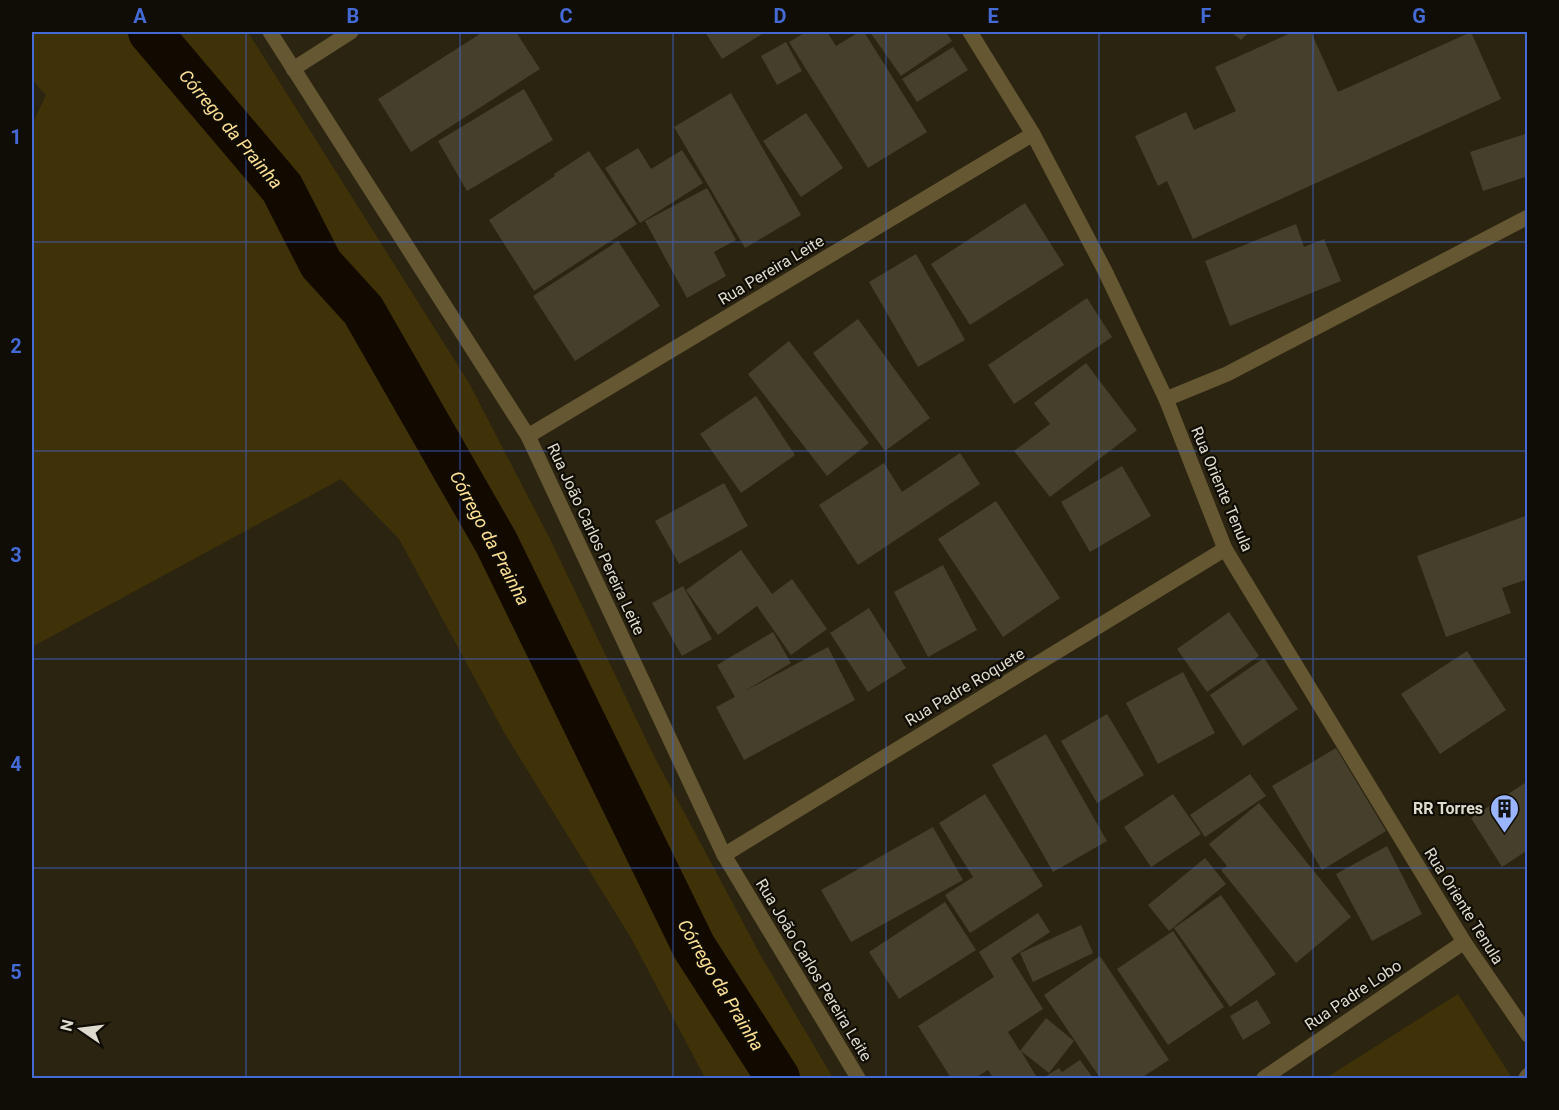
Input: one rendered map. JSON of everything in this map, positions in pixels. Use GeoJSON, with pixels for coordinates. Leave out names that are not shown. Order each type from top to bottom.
{"type":"FeatureCollection","features":[{"type":"Feature","properties":{"kind":"street","name":"Rua João Carlos Pereira Leite"},"geometry":{"type":"LineString","coordinates":[[270,32],[528,436],[724,855],[858,1078]]}},
{"type":"Feature","properties":{"kind":"street"},"geometry":{"type":"LineString","coordinates":[[293,69],[351,32]]}},
{"type":"Feature","properties":{"kind":"street","name":"Rua Oriente Tenula"},"geometry":{"type":"LineString","coordinates":[[970,32],[1033,134],[1105,271],[1166,399],[1226,549],[1464,942],[1527,1035]]}},
{"type":"Feature","properties":{"kind":"street","name":"Rua Pereira Leite"},"geometry":{"type":"LineString","coordinates":[[528,436],[1033,134]]}},
{"type":"Feature","properties":{"kind":"street"},"geometry":{"type":"LineString","coordinates":[[1166,399],[1227,374],[1527,216]]}},
{"type":"Feature","properties":{"kind":"street","name":"Rua Padre Roquete"},"geometry":{"type":"LineString","coordinates":[[724,855],[1226,549]]}},
{"type":"Feature","properties":{"kind":"street","name":"Rua Padre Lobo"},"geometry":{"type":"LineString","coordinates":[[1263,1078],[1464,942]]}},
{"type":"Feature","properties":{"kind":"shaded area"},"geometry":{"type":"Polygon","coordinates":[[[32,32],[248,32],[469,383],[550,539],[655,758],[761,956],[833,1078],[702,1078],[704,1076],[631,938],[505,734],[399,539],[341,479],[32,647],[32,125],[46,95],[32,80],[32,32]]]}},
{"type":"Feature","properties":{"kind":"shaded area"},"geometry":{"type":"Polygon","coordinates":[[[1458,994],[1512,1078],[1326,1078],[1458,994]]]}},
{"type":"Feature","properties":{"kind":"building"},"geometry":{"type":"Polygon","coordinates":[[[483,32],[516,32],[540,69],[411,152],[378,99],[483,32]]]}},
{"type":"Feature","properties":{"kind":"building"},"geometry":{"type":"Polygon","coordinates":[[[705,32],[765,32],[722,59],[705,32]]]}},
{"type":"Feature","properties":{"kind":"building"},"geometry":{"type":"Polygon","coordinates":[[[806,32],[827,32],[836,46],[859,32],[864,32],[927,132],[868,168],[789,42],[806,32]]]}},
{"type":"Feature","properties":{"kind":"building"},"geometry":{"type":"Polygon","coordinates":[[[870,32],[946,32],[952,41],[901,76],[870,32]]]}},
{"type":"Feature","properties":{"kind":"building"},"geometry":{"type":"Polygon","coordinates":[[[1231,32],[1249,32],[1241,40],[1231,32]]]}},
{"type":"Feature","properties":{"kind":"building"},"geometry":{"type":"Polygon","coordinates":[[[1293,32],[1311,32],[1338,92],[1471,32],[1501,99],[1193,239],[1167,181],[1158,186],[1135,136],[1186,112],[1194,130],[1236,111],[1215,67],[1293,32]]]}},
{"type":"Feature","properties":{"kind":"building"},"geometry":{"type":"Polygon","coordinates":[[[786,42],[802,71],[777,85],[761,56],[786,42]]]}},
{"type":"Feature","properties":{"kind":"building"},"geometry":{"type":"Polygon","coordinates":[[[953,47],[968,70],[917,102],[902,79],[953,47]]]}},
{"type":"Feature","properties":{"kind":"building"},"geometry":{"type":"Polygon","coordinates":[[[524,89],[553,140],[467,191],[438,141],[524,89]]]}},
{"type":"Feature","properties":{"kind":"building"},"geometry":{"type":"Polygon","coordinates":[[[731,93],[801,215],[745,248],[674,127],[731,93]]]}},
{"type":"Feature","properties":{"kind":"building"},"geometry":{"type":"Polygon","coordinates":[[[806,113],[843,168],[801,197],[763,141],[806,113]]]}},
{"type":"Feature","properties":{"kind":"building"},"geometry":{"type":"Polygon","coordinates":[[[1528,133],[1528,176],[1483,191],[1470,152],[1528,133]]]}},
{"type":"Feature","properties":{"kind":"building"},"geometry":{"type":"Polygon","coordinates":[[[638,148],[651,169],[682,150],[703,183],[640,223],[605,168],[638,148]]]}},
{"type":"Feature","properties":{"kind":"building"},"geometry":{"type":"Polygon","coordinates":[[[589,151],[637,224],[534,291],[489,220],[589,151]]]}},
{"type":"Feature","properties":{"kind":"building"},"geometry":{"type":"Polygon","coordinates":[[[707,188],[736,240],[714,252],[726,276],[687,298],[645,221],[707,188]]]}},
{"type":"Feature","properties":{"kind":"building"},"geometry":{"type":"Polygon","coordinates":[[[1025,203],[1064,265],[970,325],[931,264],[1025,203]]]}},
{"type":"Feature","properties":{"kind":"building"},"geometry":{"type":"Polygon","coordinates":[[[1296,224],[1304,247],[1324,239],[1341,281],[1230,326],[1205,261],[1296,224]]]}},
{"type":"Feature","properties":{"kind":"building"},"geometry":{"type":"Polygon","coordinates":[[[618,241],[660,306],[575,361],[533,296],[618,241]]]}},
{"type":"Feature","properties":{"kind":"building"},"geometry":{"type":"Polygon","coordinates":[[[916,254],[965,340],[918,367],[869,282],[916,254]]]}},
{"type":"Feature","properties":{"kind":"building"},"geometry":{"type":"Polygon","coordinates":[[[1087,298],[1112,337],[1014,404],[988,365],[1087,298]]]}},
{"type":"Feature","properties":{"kind":"building"},"geometry":{"type":"Polygon","coordinates":[[[858,319],[930,418],[885,451],[813,353],[858,319]]]}},
{"type":"Feature","properties":{"kind":"building"},"geometry":{"type":"Polygon","coordinates":[[[789,341],[869,443],[827,476],[748,374],[789,341]]]}},
{"type":"Feature","properties":{"kind":"building"},"geometry":{"type":"Polygon","coordinates":[[[1086,363],[1137,430],[1050,497],[1014,451],[1050,424],[1034,403],[1086,363]]]}},
{"type":"Feature","properties":{"kind":"building"},"geometry":{"type":"Polygon","coordinates":[[[756,396],[795,455],[741,493],[700,434],[756,396]]]}},
{"type":"Feature","properties":{"kind":"building"},"geometry":{"type":"Polygon","coordinates":[[[960,453],[980,484],[858,565],[819,505],[884,463],[902,492],[960,453]]]}},
{"type":"Feature","properties":{"kind":"building"},"geometry":{"type":"Polygon","coordinates":[[[1122,466],[1151,516],[1090,552],[1061,502],[1122,466]]]}},
{"type":"Feature","properties":{"kind":"building"},"geometry":{"type":"Polygon","coordinates":[[[724,483],[748,526],[679,564],[655,521],[724,483]]]}},
{"type":"Feature","properties":{"kind":"building"},"geometry":{"type":"Polygon","coordinates":[[[996,501],[1060,598],[1003,637],[938,539],[996,501]]]}},
{"type":"Feature","properties":{"kind":"building"},"geometry":{"type":"Polygon","coordinates":[[[1528,515],[1528,579],[1502,588],[1511,613],[1446,637],[1417,556],[1528,515]]]}},
{"type":"Feature","properties":{"kind":"building"},"geometry":{"type":"Polygon","coordinates":[[[741,550],[772,594],[792,579],[827,629],[791,655],[757,606],[718,635],[686,590],[741,550]]]}},
{"type":"Feature","properties":{"kind":"building"},"geometry":{"type":"Polygon","coordinates":[[[943,565],[977,630],[928,657],[894,592],[943,565]]]}},
{"type":"Feature","properties":{"kind":"building"},"geometry":{"type":"Polygon","coordinates":[[[683,586],[712,639],[682,656],[652,603],[683,586]]]}},
{"type":"Feature","properties":{"kind":"building"},"geometry":{"type":"Polygon","coordinates":[[[869,608],[906,668],[868,692],[830,633],[869,608]]]}},
{"type":"Feature","properties":{"kind":"building"},"geometry":{"type":"Polygon","coordinates":[[[1229,612],[1259,656],[1207,692],[1177,649],[1229,612]]]}},
{"type":"Feature","properties":{"kind":"building"},"geometry":{"type":"Polygon","coordinates":[[[773,632],[791,663],[745,691],[828,647],[855,700],[744,760],[716,707],[735,697],[717,665],[773,632]]]}},
{"type":"Feature","properties":{"kind":"building"},"geometry":{"type":"Polygon","coordinates":[[[1467,651],[1506,710],[1440,754],[1401,694],[1467,651]]]}},
{"type":"Feature","properties":{"kind":"building"},"geometry":{"type":"Polygon","coordinates":[[[1264,658],[1298,709],[1243,746],[1210,695],[1264,658]]]}},
{"type":"Feature","properties":{"kind":"building"},"geometry":{"type":"Polygon","coordinates":[[[1183,672],[1215,733],[1158,764],[1126,703],[1183,672]]]}},
{"type":"Feature","properties":{"kind":"building"},"geometry":{"type":"Polygon","coordinates":[[[1107,714],[1144,775],[1097,803],[1061,741],[1107,714]]]}},
{"type":"Feature","properties":{"kind":"building"},"geometry":{"type":"Polygon","coordinates":[[[1046,734],[1107,841],[1053,872],[992,765],[1046,734]]]}},
{"type":"Feature","properties":{"kind":"building"},"geometry":{"type":"Polygon","coordinates":[[[1336,748],[1386,831],[1322,870],[1272,786],[1336,748]]]}},
{"type":"Feature","properties":{"kind":"building"},"geometry":{"type":"Polygon","coordinates":[[[1250,774],[1266,796],[1205,837],[1190,815],[1250,774]]]}},
{"type":"Feature","properties":{"kind":"building","name":"RR Torres"},"geometry":{"type":"Polygon","coordinates":[[[1528,781],[1528,850],[1502,867],[1471,818],[1528,781]]]}},
{"type":"Feature","properties":{"kind":"building"},"geometry":{"type":"Polygon","coordinates":[[[985,794],[1043,886],[970,933],[945,895],[973,877],[939,823],[985,794]]]}},
{"type":"Feature","properties":{"kind":"building"},"geometry":{"type":"Polygon","coordinates":[[[1173,794],[1201,834],[1151,867],[1124,827],[1173,794]]]}},
{"type":"Feature","properties":{"kind":"building"},"geometry":{"type":"Polygon","coordinates":[[[1259,803],[1351,917],[1296,963],[1221,870],[1227,866],[1209,844],[1259,803]]]}},
{"type":"Feature","properties":{"kind":"building"},"geometry":{"type":"Polygon","coordinates":[[[933,827],[963,880],[851,942],[821,890],[933,827]]]}},
{"type":"Feature","properties":{"kind":"building"},"geometry":{"type":"Polygon","coordinates":[[[1387,846],[1422,914],[1372,941],[1336,874],[1387,846]]]}},
{"type":"Feature","properties":{"kind":"building"},"geometry":{"type":"Polygon","coordinates":[[[1205,858],[1226,884],[1169,931],[1148,905],[1205,858]]]}},
{"type":"Feature","properties":{"kind":"building"},"geometry":{"type":"Polygon","coordinates":[[[1221,895],[1276,974],[1230,1007],[1174,928],[1221,895]]]}},
{"type":"Feature","properties":{"kind":"building"},"geometry":{"type":"Polygon","coordinates":[[[945,902],[976,950],[899,999],[869,952],[945,902]]]}},
{"type":"Feature","properties":{"kind":"building"},"geometry":{"type":"Polygon","coordinates":[[[1038,913],[1050,932],[1011,958],[1043,1009],[1008,1032],[1020,1051],[1046,1018],[1074,1041],[1049,1073],[1021,1051],[1036,1076],[1032,1078],[993,1078],[988,1070],[975,1078],[951,1078],[918,1026],[994,977],[979,952],[1038,913]]]}},
{"type":"Feature","properties":{"kind":"building"},"geometry":{"type":"Polygon","coordinates":[[[1081,925],[1093,953],[1033,982],[1020,953],[1081,925]]]}},
{"type":"Feature","properties":{"kind":"building"},"geometry":{"type":"Polygon","coordinates":[[[1173,931],[1224,1007],[1168,1045],[1117,969],[1173,931]]]}},
{"type":"Feature","properties":{"kind":"building"},"geometry":{"type":"Polygon","coordinates":[[[1100,956],[1169,1060],[1141,1078],[1100,1078],[1044,995],[1100,956]]]}},
{"type":"Feature","properties":{"kind":"building"},"geometry":{"type":"Polygon","coordinates":[[[1257,1000],[1271,1023],[1243,1040],[1230,1016],[1257,1000]]]}},
{"type":"Feature","properties":{"kind":"building"},"geometry":{"type":"Polygon","coordinates":[[[1080,1060],[1093,1078],[1043,1078],[1059,1068],[1062,1072],[1080,1060]]]}},
{"type":"Feature","properties":{"kind":"waterway","name":"Córrego da Prainha"},"geometry":{"type":"LineString","coordinates":[[150,32],[282,188],[321,264],[363,310],[496,542],[694,947],[778,1078]]}},
{"type":"Feature","properties":{"kind":"place","name":"RR Torres"},"geometry":{"type":"Point","coordinates":[1504,834]}}]}
